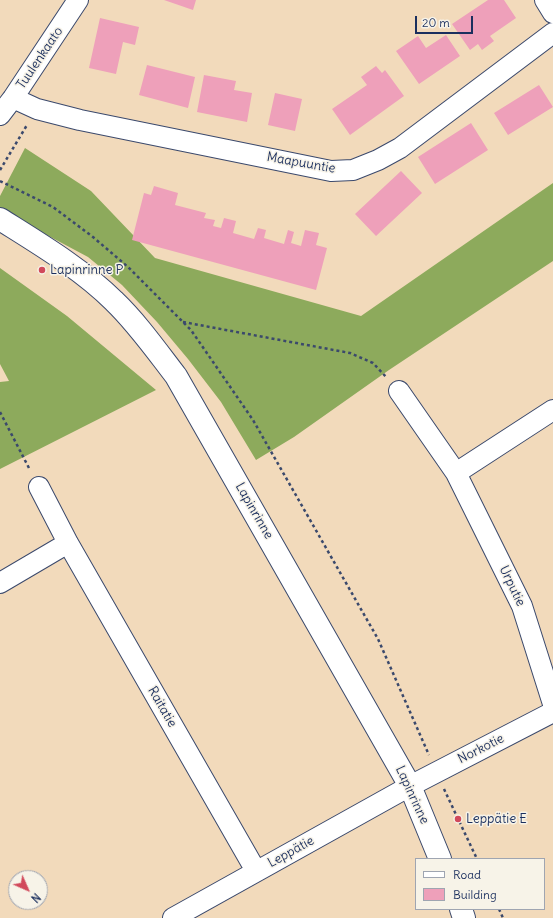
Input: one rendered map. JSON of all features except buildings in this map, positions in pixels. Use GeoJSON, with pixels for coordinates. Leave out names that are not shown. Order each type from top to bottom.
{"type":"FeatureCollection","features":[{"type":"Feature","properties":{"kind":"street","name":"Tuulenkaato"},"geometry":{"type":"LineString","coordinates":[[0,115],[13,98],[78,0]]}},
{"type":"Feature","properties":{"kind":"street"},"geometry":{"type":"LineString","coordinates":[[545,0],[553,13]]}},
{"type":"Feature","properties":{"kind":"street","name":"Maapuuntie"},"geometry":{"type":"LineString","coordinates":[[13,98],[37,109],[80,120],[331,171],[353,170],[378,160],[400,148],[553,33]]}},
{"type":"Feature","properties":{"kind":"street","name":"Lapinrinne"},"geometry":{"type":"LineString","coordinates":[[0,219],[35,241],[83,275],[114,300],[147,338],[176,376],[410,786],[440,858]]}},
{"type":"Feature","properties":{"kind":"street","name":"Urputie"},"geometry":{"type":"LineString","coordinates":[[399,391],[456,473],[522,606],[553,704]]}},
{"type":"Feature","properties":{"kind":"street"},"geometry":{"type":"LineString","coordinates":[[456,473],[553,410]]}},
{"type":"Feature","properties":{"kind":"street","name":"Raitatie"},"geometry":{"type":"LineString","coordinates":[[39,487],[68,543],[256,871]]}},
{"type":"Feature","properties":{"kind":"street"},"geometry":{"type":"LineString","coordinates":[[0,583],[68,543]]}},
{"type":"Feature","properties":{"kind":"street","name":"Norkotie"},"geometry":{"type":"LineString","coordinates":[[410,786],[553,712]]}},
{"type":"Feature","properties":{"kind":"street","name":"Leppätie"},"geometry":{"type":"LineString","coordinates":[[173,918],[410,786]]}},
{"type":"Feature","properties":{"kind":"path"},"geometry":{"type":"LineString","coordinates":[[0,170],[37,109]]}},
{"type":"Feature","properties":{"kind":"path"},"geometry":{"type":"LineString","coordinates":[[0,181],[53,207],[93,237],[128,267],[190,330],[212,359],[253,420],[378,639],[477,858]]}},
{"type":"Feature","properties":{"kind":"path"},"geometry":{"type":"LineString","coordinates":[[182,322],[350,353],[373,363],[399,391]]}},
{"type":"Feature","properties":{"kind":"path"},"geometry":{"type":"LineString","coordinates":[[0,412],[39,487]]}},
{"type":"Feature","properties":{"kind":"green space"},"geometry":{"type":"Polygon","coordinates":[[[25,148],[91,191],[155,258],[361,316],[553,183],[553,261],[389,370],[294,437],[256,460],[221,402],[157,322],[122,285],[88,257],[0,210],[0,196],[25,148]]]}},
{"type":"Feature","properties":{"kind":"green space"},"geometry":{"type":"Polygon","coordinates":[[[0,268],[67,316],[156,390],[0,469],[0,382],[9,381],[0,364],[0,268]]]}},
{"type":"Feature","properties":{"kind":"place","name":"Lapinrinne P"},"geometry":{"type":"Point","coordinates":[42,270]}},
{"type":"Feature","properties":{"kind":"place","name":"Leppätie E"},"geometry":{"type":"Point","coordinates":[458,819]}}]}
